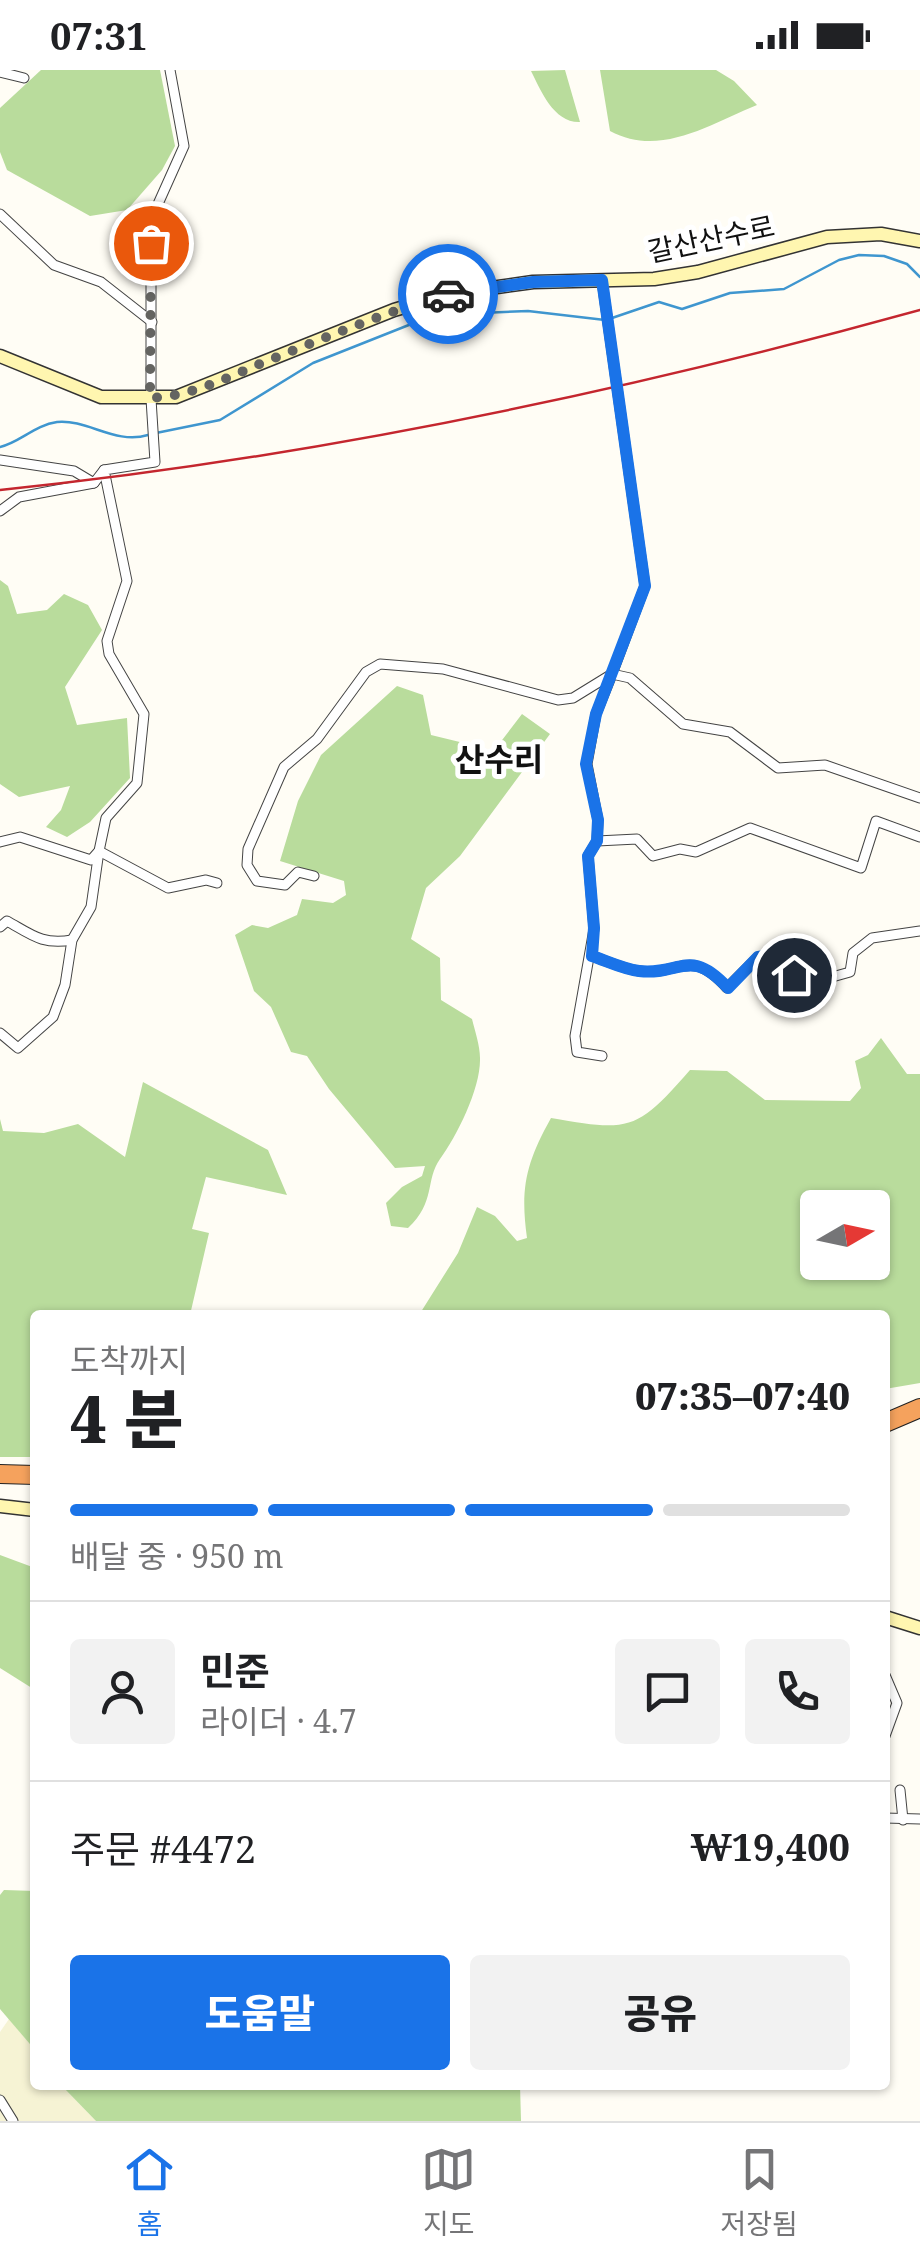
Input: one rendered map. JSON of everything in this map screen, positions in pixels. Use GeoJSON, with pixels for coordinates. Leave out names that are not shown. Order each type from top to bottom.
{"type":"FeatureCollection","features":[{"type":"Feature","properties":{"kind":"highway"},"geometry":{"type":"LineString","coordinates":[[890,1421],[920,1408]]}},
{"type":"Feature","properties":{"kind":"highway"},"geometry":{"type":"LineString","coordinates":[[890,1430],[920,1418]]}},
{"type":"Feature","properties":{"kind":"highway"},"geometry":{"type":"LineString","coordinates":[[0,1474],[30,1476]]}},
{"type":"Feature","properties":{"kind":"highway"},"geometry":{"type":"LineString","coordinates":[[0,1484],[30,1484]]}},
{"type":"Feature","properties":{"kind":"main road","name":"갈산산수로"},"geometry":{"type":"LineString","coordinates":[[0,356],[101,397],[176,397],[394,310],[448,294],[533,282],[698,272],[827,236],[881,234],[920,241]]}},
{"type":"Feature","properties":{"kind":"main road"},"geometry":{"type":"LineString","coordinates":[[0,1506],[30,1509]]}},
{"type":"Feature","properties":{"kind":"main road"},"geometry":{"type":"LineString","coordinates":[[890,1619],[920,1628]]}},
{"type":"Feature","properties":{"kind":"street"},"geometry":{"type":"LineString","coordinates":[[0,511],[19,497],[94,483],[104,470],[155,462],[151,243],[158,204],[184,146],[170,70]]}},
{"type":"Feature","properties":{"kind":"street"},"geometry":{"type":"LineString","coordinates":[[0,72],[24,78]]}},
{"type":"Feature","properties":{"kind":"street"},"geometry":{"type":"LineString","coordinates":[[0,214],[54,265],[101,282],[152,322]]}},
{"type":"Feature","properties":{"kind":"street"},"geometry":{"type":"LineString","coordinates":[[602,280],[645,586],[596,714],[586,764],[597,805],[597,841],[588,856],[594,928],[592,956],[577,1006],[575,1036],[577,1052],[602,1056]]}},
{"type":"Feature","properties":{"kind":"street"},"geometry":{"type":"LineString","coordinates":[[0,460],[74,472],[94,483]]}},
{"type":"Feature","properties":{"kind":"street"},"geometry":{"type":"LineString","coordinates":[[0,1033],[18,1048],[53,1017],[65,985],[72,940],[91,907],[106,818],[136,783],[144,714],[109,654],[106,641],[127,581],[104,470]]}},
{"type":"Feature","properties":{"kind":"street"},"geometry":{"type":"LineString","coordinates":[[314,876],[298,872],[285,885],[257,882],[246,865],[248,849],[284,767],[317,739],[366,672],[380,664],[444,669],[558,700],[573,698],[612,674],[630,678],[683,724],[730,732],[778,768],[825,765],[920,798]]}},
{"type":"Feature","properties":{"kind":"street"},"geometry":{"type":"LineString","coordinates":[[597,841],[636,839],[653,856],[680,849],[696,852],[750,828],[860,868],[876,821],[920,838]]}},
{"type":"Feature","properties":{"kind":"street"},"geometry":{"type":"LineString","coordinates":[[0,842],[20,837],[91,860],[99,851]]}},
{"type":"Feature","properties":{"kind":"street"},"geometry":{"type":"LineString","coordinates":[[99,851],[168,888],[206,880],[217,883]]}},
{"type":"Feature","properties":{"kind":"street"},"geometry":{"type":"LineString","coordinates":[[0,911],[4,924],[33,940],[49,944],[72,940]]}},
{"type":"Feature","properties":{"kind":"street"},"geometry":{"type":"LineString","coordinates":[[592,956],[638,971],[686,962],[715,974],[728,988],[758,957],[779,954],[794,975],[818,982],[850,972],[853,953],[872,938],[920,931]]}},
{"type":"Feature","properties":{"kind":"street"},"geometry":{"type":"LineString","coordinates":[[890,1686],[897,1702],[890,1722]]}},
{"type":"Feature","properties":{"kind":"street"},"geometry":{"type":"LineString","coordinates":[[900,1790],[903,1820]]}},
{"type":"Feature","properties":{"kind":"street"},"geometry":{"type":"LineString","coordinates":[[890,1817],[920,1820]]}},
{"type":"Feature","properties":{"kind":"street"},"geometry":{"type":"LineString","coordinates":[[0,2100],[13,2121]]}},
{"type":"Feature","properties":{"kind":"shaded area"},"geometry":{"type":"Polygon","coordinates":[[[9,2019],[30,2044],[30,2090],[66,2090],[96,2121],[0,2121],[0,2032],[9,2019]]]}},
{"type":"Feature","properties":{"kind":"green space"},"geometry":{"type":"Polygon","coordinates":[[[41,70],[160,70],[175,146],[162,170],[127,210],[90,216],[7,170],[0,152],[0,108],[41,70]]]}},
{"type":"Feature","properties":{"kind":"green space"},"geometry":{"type":"Polygon","coordinates":[[[565,70],[580,122],[556,112],[531,71],[565,70]]]}},
{"type":"Feature","properties":{"kind":"green space"},"geometry":{"type":"Polygon","coordinates":[[[600,70],[716,70],[734,81],[757,105],[703,129],[666,140],[629,138],[610,131],[600,70]]]}},
{"type":"Feature","properties":{"kind":"green space"},"geometry":{"type":"Polygon","coordinates":[[[0,580],[8,586],[17,614],[47,610],[64,594],[88,605],[102,630],[65,687],[77,725],[127,718],[130,778],[90,822],[67,837],[46,827],[61,810],[70,786],[19,797],[0,784],[0,580]]]}},
{"type":"Feature","properties":{"kind":"green space"},"geometry":{"type":"Polygon","coordinates":[[[397,686],[423,695],[431,735],[468,744],[465,765],[476,774],[522,714],[550,734],[460,856],[426,888],[411,939],[440,958],[441,1000],[472,1019],[480,1058],[477,1083],[467,1111],[435,1167],[423,1209],[408,1228],[391,1226],[386,1203],[402,1187],[422,1176],[425,1166],[395,1168],[329,1089],[307,1056],[291,1052],[271,1007],[254,991],[235,935],[252,925],[268,928],[297,915],[302,899],[333,903],[346,895],[344,881],[280,861],[298,801],[321,755],[397,686]]]}},
{"type":"Feature","properties":{"kind":"green space"},"geometry":{"type":"Polygon","coordinates":[[[881,1038],[907,1074],[920,1074],[920,1383],[890,1388],[890,1310],[422,1310],[458,1253],[477,1207],[495,1216],[517,1241],[527,1238],[527,1176],[551,1118],[599,1125],[630,1122],[657,1105],[690,1070],[727,1071],[765,1100],[850,1101],[861,1088],[855,1061],[868,1055],[881,1038]]]}},
{"type":"Feature","properties":{"kind":"green space"},"geometry":{"type":"Polygon","coordinates":[[[143,1082],[268,1150],[287,1195],[206,1177],[192,1229],[209,1233],[191,1310],[30,1310],[30,1457],[0,1457],[0,1119],[3,1131],[44,1133],[78,1124],[125,1157],[143,1082]]]}},
{"type":"Feature","properties":{"kind":"green space"},"geometry":{"type":"Polygon","coordinates":[[[0,1555],[30,1566],[30,1687],[0,1668],[0,1555]]]}},
{"type":"Feature","properties":{"kind":"green space"},"geometry":{"type":"Polygon","coordinates":[[[4,1890],[30,1891],[30,2044],[0,2009],[0,1895],[4,1890]]]}},
{"type":"Feature","properties":{"kind":"green space"},"geometry":{"type":"Polygon","coordinates":[[[66,2090],[520,2090],[521,2121],[96,2121],[66,2090]]]}},
{"type":"Feature","properties":{"kind":"waterway"},"geometry":{"type":"LineString","coordinates":[[612,318],[659,302],[682,309],[730,293],[784,289],[839,260],[859,255],[884,256],[907,264],[920,277]]}},
{"type":"Feature","properties":{"kind":"waterway"},"geometry":{"type":"LineString","coordinates":[[156,433],[220,420],[313,363],[434,315],[528,311],[605,320]]}},
{"type":"Feature","properties":{"kind":"waterway"},"geometry":{"type":"LineString","coordinates":[[0,447],[57,422],[80,424],[124,437],[148,435]]}},
{"type":"Feature","properties":{"kind":"railway"},"geometry":{"type":"LineString","coordinates":[[0,490],[232,460],[464,419],[693,369],[920,310]]}},
{"type":"Feature","properties":{"kind":"way so far"},"geometry":{"type":"LineString","coordinates":[[151,243],[150,398],[176,397],[214,384],[394,310],[448,294]]}},
{"type":"Feature","properties":{"kind":"district","name":"산수리"},"geometry":{"type":"Point","coordinates":[499,758]}},
{"type":"Feature","properties":{"kind":"route"},"geometry":{"type":"LineString","coordinates":[[448,294],[533,282],[602,280],[645,586],[596,714],[586,764],[598,820],[597,841],[588,856],[593,890],[592,956],[638,971],[671,968],[686,962],[715,974],[728,988],[758,957],[779,954],[794,975]]}}]}
